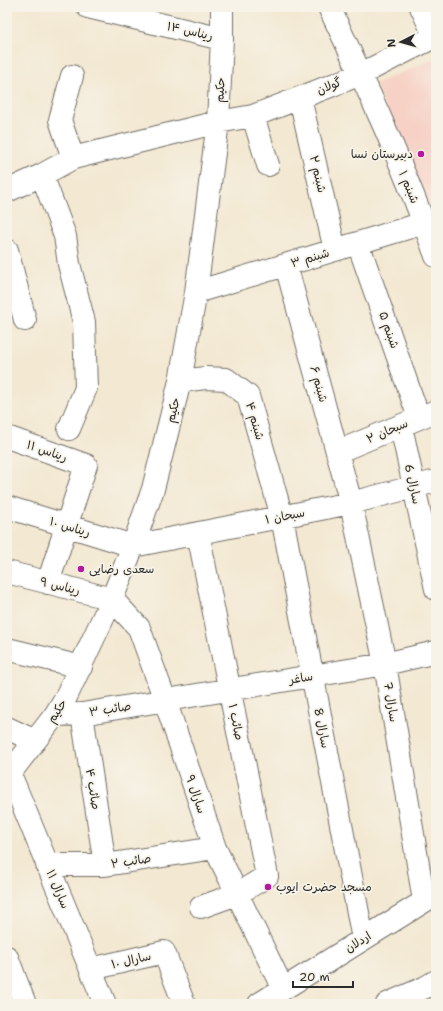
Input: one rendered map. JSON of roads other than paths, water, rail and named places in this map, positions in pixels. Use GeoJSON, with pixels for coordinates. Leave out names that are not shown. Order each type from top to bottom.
{"type":"FeatureCollection","features":[{"type":"Feature","properties":{"kind":"street","name":"ریناس ۱۴"},"geometry":{"type":"LineString","coordinates":[[88,7],[222,39]]}},
{"type":"Feature","properties":{"kind":"street","name":"حکیم"},"geometry":{"type":"LineString","coordinates":[[8,776],[55,715],[66,697],[112,600],[153,489],[180,382],[196,292],[218,122],[222,7]]}},
{"type":"Feature","properties":{"kind":"street","name":"شبنم ۱"},"geometry":{"type":"LineString","coordinates":[[330,7],[361,74],[424,223],[436,256]]}},
{"type":"Feature","properties":{"kind":"street"},"geometry":{"type":"LineString","coordinates":[[421,7],[436,37]]}},
{"type":"Feature","properties":{"kind":"street","name":"گولان"},"geometry":{"type":"LineString","coordinates":[[7,191],[42,175],[73,158],[218,122],[254,116],[361,74],[436,37]]}},
{"type":"Feature","properties":{"kind":"street"},"geometry":{"type":"LineString","coordinates":[[72,76],[60,120],[73,158]]}},
{"type":"Feature","properties":{"kind":"street","name":"شبنم ۲"},"geometry":{"type":"LineString","coordinates":[[300,98],[335,250]]}},
{"type":"Feature","properties":{"kind":"street"},"geometry":{"type":"LineString","coordinates":[[254,116],[268,165]]}},
{"type":"Feature","properties":{"kind":"street"},"geometry":{"type":"LineString","coordinates":[[42,175],[64,236],[69,264],[84,322],[86,388],[69,429]]}},
{"type":"Feature","properties":{"kind":"street","name":"شبنم ۳"},"geometry":{"type":"LineString","coordinates":[[196,292],[424,223]]}},
{"type":"Feature","properties":{"kind":"street","name":"شبنم ۵"},"geometry":{"type":"LineString","coordinates":[[358,243],[419,418]]}},
{"type":"Feature","properties":{"kind":"street"},"geometry":{"type":"LineString","coordinates":[[7,250],[25,320]]}},
{"type":"Feature","properties":{"kind":"street","name":"شبنم ۶"},"geometry":{"type":"LineString","coordinates":[[286,265],[351,503]]}},
{"type":"Feature","properties":{"kind":"street","name":"شبنم ۴"},"geometry":{"type":"LineString","coordinates":[[180,382],[206,378],[226,379],[248,396],[282,517]]}},
{"type":"Feature","properties":{"kind":"street","name":"سبحان ۲"},"geometry":{"type":"LineString","coordinates":[[337,452],[419,418]]}},
{"type":"Feature","properties":{"kind":"street","name":"سارال 6"},"geometry":{"type":"LineString","coordinates":[[419,418],[413,486],[436,589]]}},
{"type":"Feature","properties":{"kind":"street","name":"ریناس ۱۱"},"geometry":{"type":"LineString","coordinates":[[7,437],[86,465],[66,525]]}},
{"type":"Feature","properties":{"kind":"street","name":"سبحان ۱"},"geometry":{"type":"LineString","coordinates":[[133,546],[351,503],[436,481]]}},
{"type":"Feature","properties":{"kind":"street","name":"سارال 7"},"geometry":{"type":"LineString","coordinates":[[351,503],[385,664],[430,897]]}},
{"type":"Feature","properties":{"kind":"street","name":"ریناس ۱۰"},"geometry":{"type":"LineString","coordinates":[[7,507],[133,546]]}},
{"type":"Feature","properties":{"kind":"street","name":"سارال 8"},"geometry":{"type":"LineString","coordinates":[[282,517],[363,939]]}},
{"type":"Feature","properties":{"kind":"street"},"geometry":{"type":"LineString","coordinates":[[48,583],[66,525]]}},
{"type":"Feature","properties":{"kind":"street","name":"صائب ۱"},"geometry":{"type":"LineString","coordinates":[[198,533],[267,876],[237,894]]}},
{"type":"Feature","properties":{"kind":"street","name":"ریناس ۹"},"geometry":{"type":"LineString","coordinates":[[7,572],[112,600]]}},
{"type":"Feature","properties":{"kind":"street","name":"سارال ۹"},"geometry":{"type":"LineString","coordinates":[[112,600],[138,628],[165,700],[215,848],[283,989]]}},
{"type":"Feature","properties":{"kind":"street"},"geometry":{"type":"LineString","coordinates":[[7,649],[81,667]]}},
{"type":"Feature","properties":{"kind":"street","name":"ساغر"},"geometry":{"type":"LineString","coordinates":[[165,700],[385,664],[436,652]]}},
{"type":"Feature","properties":{"kind":"street","name":"صائب ۳"},"geometry":{"type":"LineString","coordinates":[[55,715],[82,714],[165,700]]}},
{"type":"Feature","properties":{"kind":"street","name":"صائب ۴"},"geometry":{"type":"LineString","coordinates":[[82,714],[105,865]]}},
{"type":"Feature","properties":{"kind":"street"},"geometry":{"type":"LineString","coordinates":[[7,728],[35,741]]}},
{"type":"Feature","properties":{"kind":"street","name":"سارال ۱۱"},"geometry":{"type":"LineString","coordinates":[[8,776],[105,1004]]}},
{"type":"Feature","properties":{"kind":"street","name":"صائب ۲"},"geometry":{"type":"LineString","coordinates":[[47,865],[105,865],[215,848]]}},
{"type":"Feature","properties":{"kind":"street"},"geometry":{"type":"LineString","coordinates":[[201,907],[237,894]]}},
{"type":"Feature","properties":{"kind":"street","name":"اردلان"},"geometry":{"type":"LineString","coordinates":[[259,1004],[430,897]]}},
{"type":"Feature","properties":{"kind":"street","name":"سارال ۱۰"},"geometry":{"type":"LineString","coordinates":[[91,969],[164,952],[184,1004]]}},
{"type":"Feature","properties":{"kind":"street"},"geometry":{"type":"LineString","coordinates":[[7,957],[25,1004]]}},
{"type":"Feature","properties":{"kind":"street"},"geometry":{"type":"LineString","coordinates":[[387,1004],[436,981]]}},
{"type":"Feature","properties":{"kind":"place","name":"دبیرستان نسا"},"geometry":{"type":"Point","coordinates":[421,154]}},
{"type":"Feature","properties":{"kind":"place","name":"سعدی رضایی"},"geometry":{"type":"Point","coordinates":[81,569]}},
{"type":"Feature","properties":{"kind":"place","name":"مسجد حضرت ایوب"},"geometry":{"type":"Point","coordinates":[268,887]}}]}
